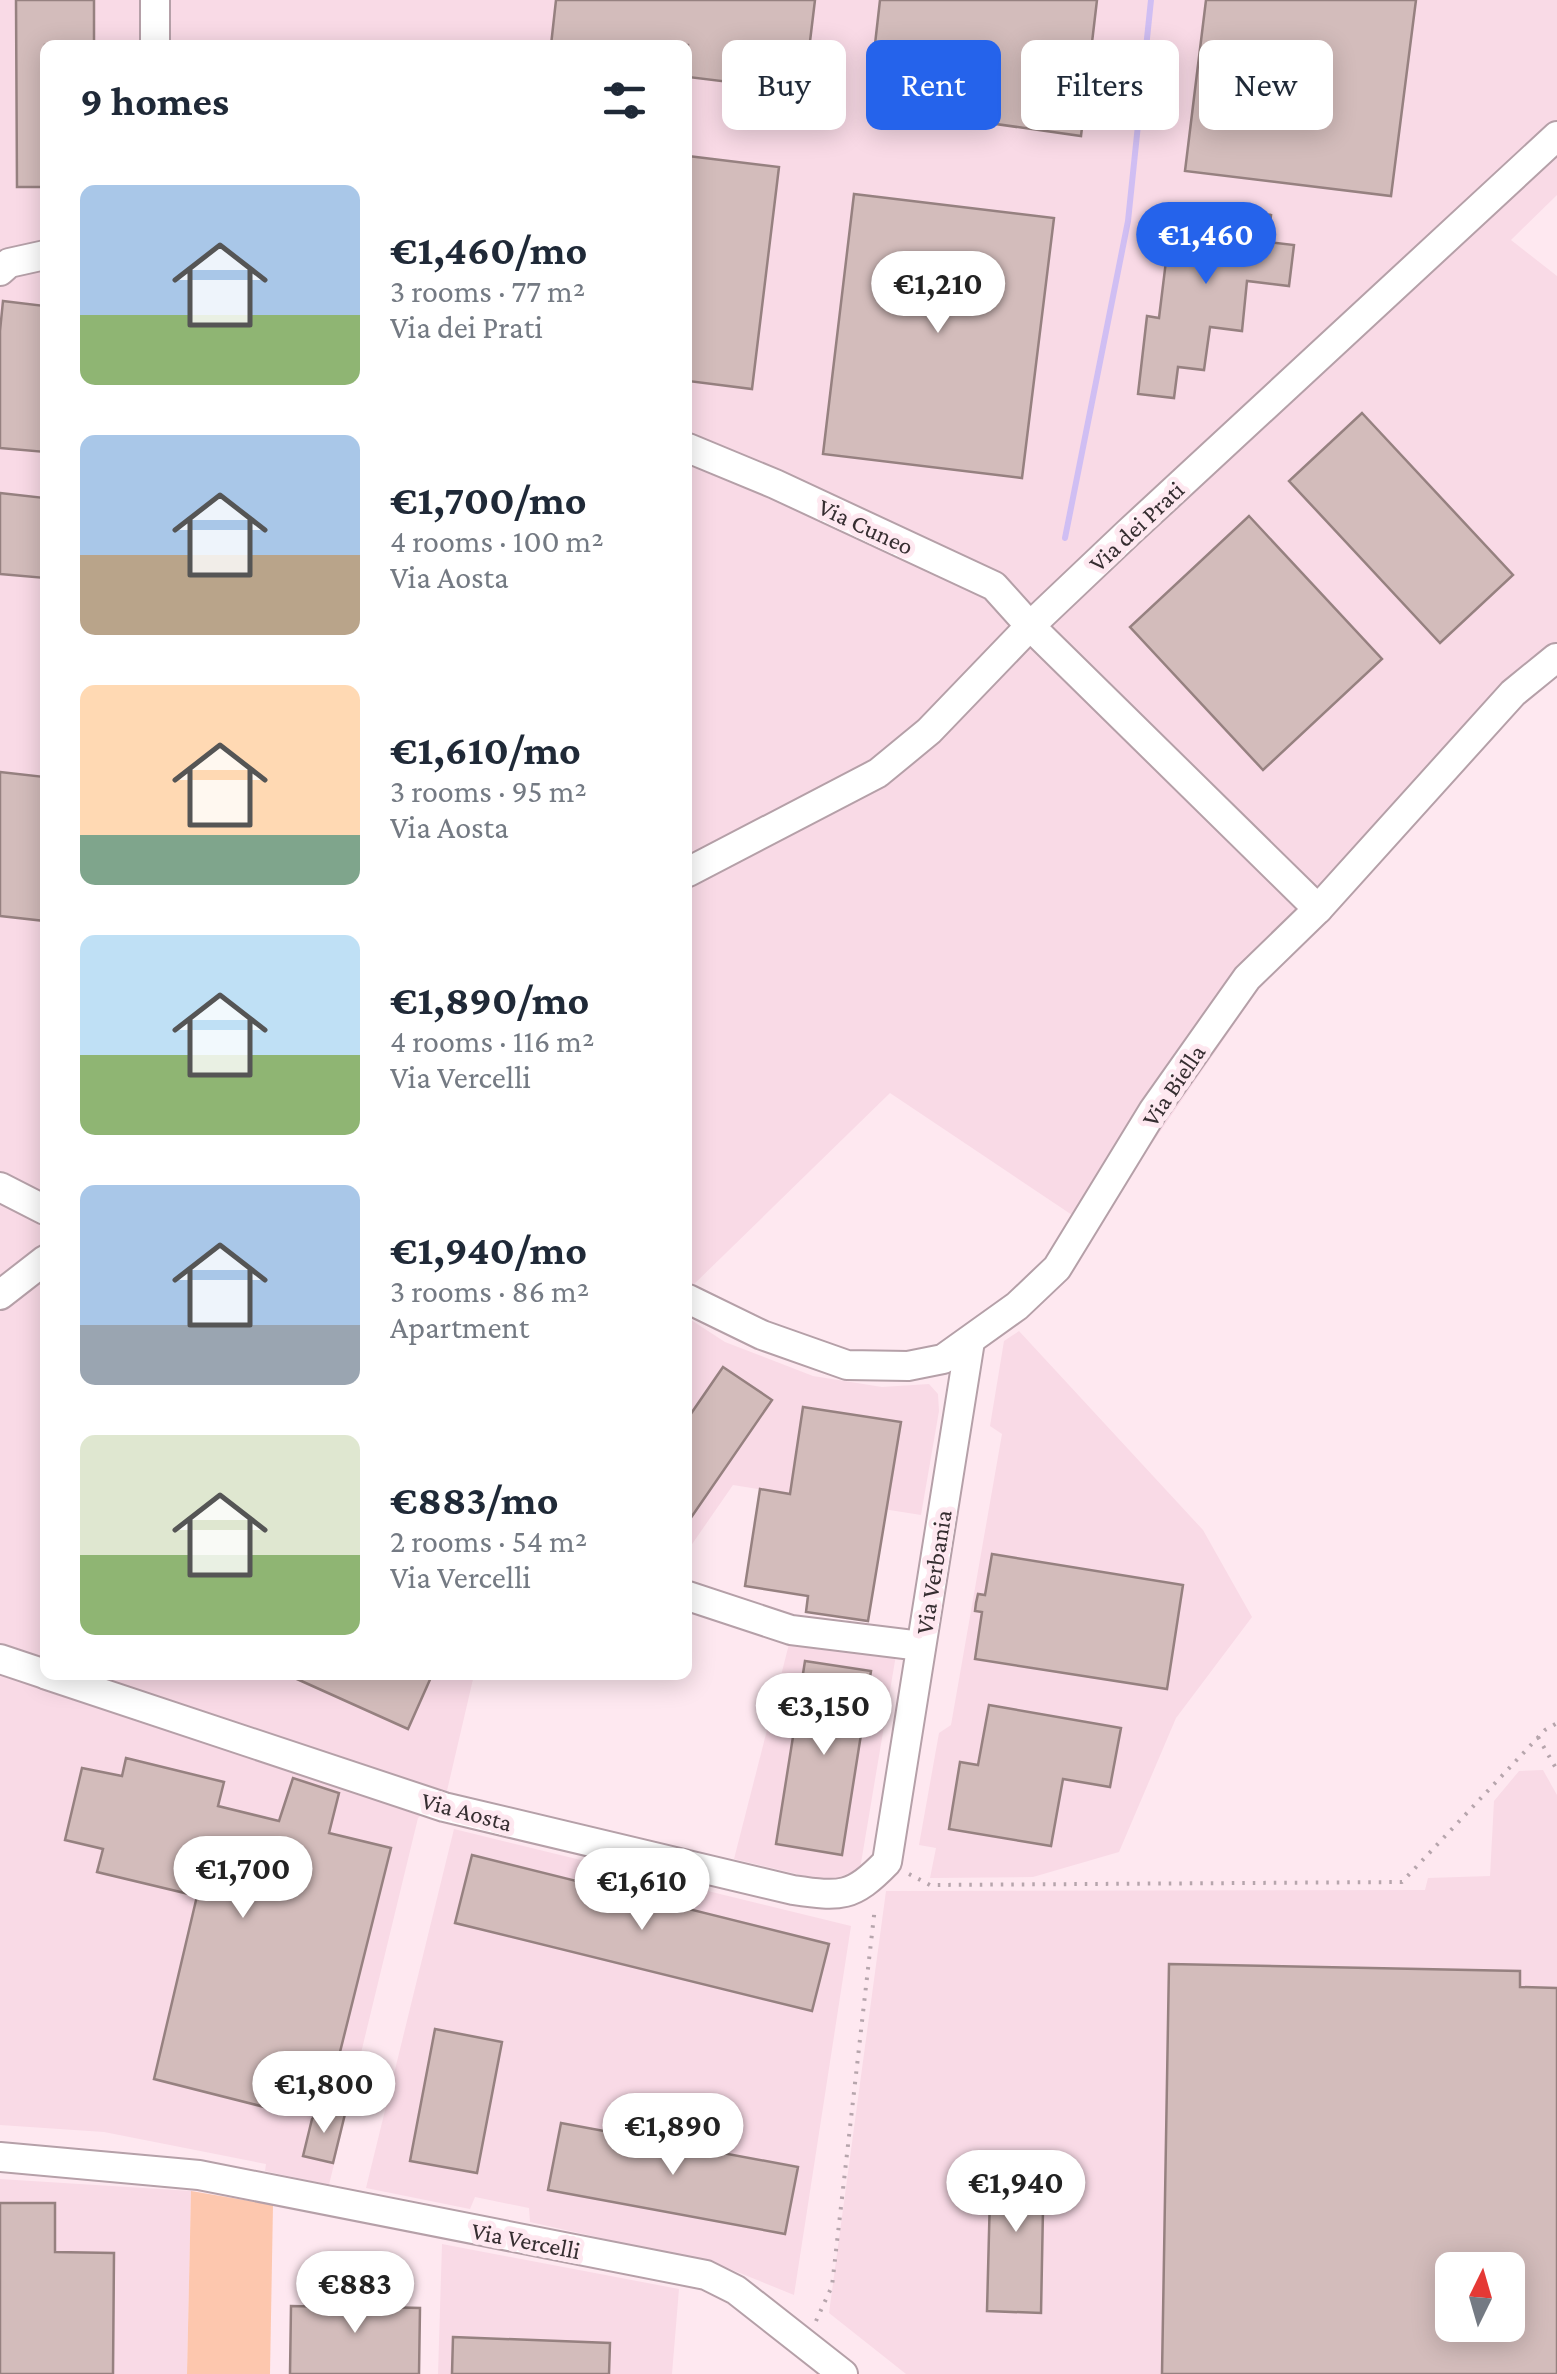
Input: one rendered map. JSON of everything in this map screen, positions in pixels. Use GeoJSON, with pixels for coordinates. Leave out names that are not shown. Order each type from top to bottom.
{"type":"FeatureCollection","features":[{"type":"Feature","properties":{"kind":"street"},"geometry":{"type":"LineString","coordinates":[[155,0],[155,40]]}},
{"type":"Feature","properties":{"kind":"street","name":"Via dei Prati"},"geometry":{"type":"LineString","coordinates":[[692,870],[878,773],[929,731],[1030,626],[1557,136]]}},
{"type":"Feature","properties":{"kind":"street"},"geometry":{"type":"LineString","coordinates":[[0,270],[9,263],[40,256]]}},
{"type":"Feature","properties":{"kind":"street","name":"Via Cuneo"},"geometry":{"type":"LineString","coordinates":[[692,450],[994,586],[1030,626]]}},
{"type":"Feature","properties":{"kind":"street"},"geometry":{"type":"LineString","coordinates":[[1030,626],[1318,910]]}},
{"type":"Feature","properties":{"kind":"street","name":"Via Biella"},"geometry":{"type":"LineString","coordinates":[[692,1301],[762,1336],[847,1365],[908,1366],[943,1359],[970,1341],[1017,1306],[1057,1268],[1153,1111],[1247,978],[1318,910],[1513,693],[1556,658]]}},
{"type":"Feature","properties":{"kind":"street"},"geometry":{"type":"LineString","coordinates":[[0,1186],[40,1207]]}},
{"type":"Feature","properties":{"kind":"street"},"geometry":{"type":"LineString","coordinates":[[0,1295],[40,1264]]}},
{"type":"Feature","properties":{"kind":"street","name":"Via Verbania"},"geometry":{"type":"LineString","coordinates":[[887,1862],[970,1341]]}},
{"type":"Feature","properties":{"kind":"street"},"geometry":{"type":"LineString","coordinates":[[692,1597],[791,1630],[921,1646]]}},
{"type":"Feature","properties":{"kind":"street","name":"Via Aosta"},"geometry":{"type":"LineString","coordinates":[[0,1660],[40,1673]]}},
{"type":"Feature","properties":{"kind":"street","name":"Via Aosta"},"geometry":{"type":"LineString","coordinates":[[61,1680],[444,1807],[793,1890],[832,1896],[864,1887]]}},
{"type":"Feature","properties":{"kind":"street"},"geometry":{"type":"LineString","coordinates":[[864,1887],[887,1862]]}},
{"type":"Feature","properties":{"kind":"street","name":"Via Vercelli"},"geometry":{"type":"LineString","coordinates":[[0,2157],[199,2175],[706,2275],[736,2290],[843,2374]]}},
{"type":"Feature","properties":{"kind":"path"},"geometry":{"type":"LineString","coordinates":[[887,1862],[930,1885],[1402,1882],[1538,1738],[1557,1723]]}},
{"type":"Feature","properties":{"kind":"path"},"geometry":{"type":"LineString","coordinates":[[1538,1738],[1557,1770]]}},
{"type":"Feature","properties":{"kind":"path"},"geometry":{"type":"LineString","coordinates":[[801,2341],[822,2314],[832,2286],[875,1902],[864,1887]]}},
{"type":"Feature","properties":{"kind":"shaded area"},"geometry":{"type":"Polygon","coordinates":[[[0,0],[1557,0],[1557,195],[1511,240],[1557,276],[1557,675],[1464,758],[1339,903],[1264,981],[1093,1229],[890,1093],[692,1286],[692,40],[40,40],[40,1680],[473,1680],[446,1795],[418,1818],[329,2185],[265,2171],[266,2164],[104,2132],[0,2125],[0,0]]]}},
{"type":"Feature","properties":{"kind":"shaded area"},"geometry":{"type":"Polygon","coordinates":[[[692,1321],[725,1342],[813,1376],[882,1387],[929,1384],[938,1394],[939,1411],[921,1515],[733,1485],[692,1544],[692,1321]]]}},
{"type":"Feature","properties":{"kind":"shaded area"},"geometry":{"type":"Polygon","coordinates":[[[1019,1331],[1203,1530],[1252,1617],[1176,1718],[1119,1852],[1033,1877],[930,1878],[936,1848],[919,1845],[939,1733],[951,1725],[1002,1434],[990,1426],[1004,1341],[1019,1331]]]}},
{"type":"Feature","properties":{"kind":"shaded area"},"geometry":{"type":"Polygon","coordinates":[[[789,1644],[896,1655],[860,1869],[837,1878],[818,1879],[734,1859],[789,1644]]]}},
{"type":"Feature","properties":{"kind":"shaded area"},"geometry":{"type":"Polygon","coordinates":[[[1543,1770],[1557,1795],[1557,2374],[906,2374],[829,2313],[886,1891],[1425,1890],[1428,1878],[1490,1876],[1494,1801],[1519,1771],[1543,1770]]]}},
{"type":"Feature","properties":{"kind":"shaded area"},"geometry":{"type":"Polygon","coordinates":[[[454,1829],[851,1926],[794,2295],[720,2265],[530,2222],[529,2208],[475,2197],[470,2209],[366,2188],[454,1829]]]}},
{"type":"Feature","properties":{"kind":"shaded area"},"geometry":{"type":"Polygon","coordinates":[[[0,2179],[191,2191],[187,2374],[0,2374],[0,2179]]]}},
{"type":"Feature","properties":{"kind":"shaded area"},"geometry":{"type":"Polygon","coordinates":[[[191,2191],[273,2205],[270,2374],[187,2374],[191,2191]]]}},
{"type":"Feature","properties":{"kind":"shaded area"},"geometry":{"type":"Polygon","coordinates":[[[442,2244],[679,2289],[672,2374],[438,2374],[442,2244]]]}},
{"type":"Feature","properties":{"kind":"building"},"geometry":{"type":"Polygon","coordinates":[[[16,0],[94,0],[94,40],[40,40],[40,187],[17,187],[16,0]]]}},
{"type":"Feature","properties":{"kind":"building"},"geometry":{"type":"Polygon","coordinates":[[[556,0],[815,0],[810,40],[722,40],[722,81],[692,77],[692,40],[552,40],[556,0]]]}},
{"type":"Feature","properties":{"kind":"building"},"geometry":{"type":"Polygon","coordinates":[[[880,0],[1097,0],[1092,40],[1021,40],[1021,128],[1001,125],[1001,40],[875,40],[880,0]]]}},
{"type":"Feature","properties":{"kind":"building"},"geometry":{"type":"Polygon","coordinates":[[[1206,0],[1416,0],[1391,196],[1185,171],[1199,57],[1199,130],[1333,130],[1333,40],[1201,40],[1206,0]]]}},
{"type":"Feature","properties":{"kind":"building"},"geometry":{"type":"Polygon","coordinates":[[[1038,130],[1082,130],[1081,136],[1038,130]]]}},
{"type":"Feature","properties":{"kind":"building"},"geometry":{"type":"Polygon","coordinates":[[[692,156],[779,167],[752,389],[692,382],[692,156]]]}},
{"type":"Feature","properties":{"kind":"building"},"geometry":{"type":"Polygon","coordinates":[[[854,194],[1054,218],[1022,478],[823,454],[854,194]]]}},
{"type":"Feature","properties":{"kind":"building"},"geometry":{"type":"Polygon","coordinates":[[[1173,204],[1271,215],[1268,242],[1294,245],[1289,286],[1247,281],[1242,331],[1210,327],[1204,370],[1178,367],[1174,398],[1138,394],[1147,316],[1159,318],[1173,204]]]}},
{"type":"Feature","properties":{"kind":"building"},"geometry":{"type":"Polygon","coordinates":[[[3,301],[40,305],[40,452],[0,448],[3,301]]]}},
{"type":"Feature","properties":{"kind":"building"},"geometry":{"type":"Polygon","coordinates":[[[1362,413],[1513,575],[1440,643],[1289,481],[1362,413]]]}},
{"type":"Feature","properties":{"kind":"building"},"geometry":{"type":"Polygon","coordinates":[[[0,493],[40,497],[40,578],[0,574],[0,493]]]}},
{"type":"Feature","properties":{"kind":"building"},"geometry":{"type":"Polygon","coordinates":[[[1249,516],[1382,659],[1263,770],[1130,627],[1249,516]]]}},
{"type":"Feature","properties":{"kind":"building"},"geometry":{"type":"Polygon","coordinates":[[[0,772],[40,776],[40,920],[0,916],[0,772]]]}},
{"type":"Feature","properties":{"kind":"building"},"geometry":{"type":"Polygon","coordinates":[[[723,1367],[772,1400],[692,1516],[692,1412],[723,1367]]]}},
{"type":"Feature","properties":{"kind":"building"},"geometry":{"type":"Polygon","coordinates":[[[803,1407],[901,1422],[868,1621],[806,1612],[808,1596],[745,1586],[760,1489],[790,1494],[803,1407]]]}},
{"type":"Feature","properties":{"kind":"building"},"geometry":{"type":"Polygon","coordinates":[[[992,1554],[1183,1585],[1167,1689],[975,1659],[982,1612],[975,1611],[976,1603],[978,1594],[985,1595],[992,1554]]]}},
{"type":"Feature","properties":{"kind":"building"},"geometry":{"type":"Polygon","coordinates":[[[805,1661],[871,1671],[842,1855],[776,1844],[805,1661]]]}},
{"type":"Feature","properties":{"kind":"building"},"geometry":{"type":"Polygon","coordinates":[[[299,1680],[430,1680],[408,1729],[299,1680]]]}},
{"type":"Feature","properties":{"kind":"building"},"geometry":{"type":"Polygon","coordinates":[[[989,1705],[1121,1728],[1110,1787],[1063,1779],[1051,1846],[949,1829],[960,1762],[978,1765],[989,1705]]]}},
{"type":"Feature","properties":{"kind":"building"},"geometry":{"type":"Polygon","coordinates":[[[126,1758],[224,1782],[218,1806],[279,1821],[293,1778],[339,1793],[329,1833],[391,1848],[334,2076],[290,2065],[280,2111],[154,2079],[197,1896],[97,1872],[103,1849],[65,1840],[82,1768],[122,1776],[126,1758]]]}},
{"type":"Feature","properties":{"kind":"building"},"geometry":{"type":"Polygon","coordinates":[[[472,1855],[829,1944],[812,2011],[455,1923],[472,1855]]]}},
{"type":"Feature","properties":{"kind":"building"},"geometry":{"type":"Polygon","coordinates":[[[1169,1964],[1520,1971],[1520,1987],[1557,1988],[1557,2374],[1162,2374],[1169,1964]]]}},
{"type":"Feature","properties":{"kind":"building"},"geometry":{"type":"Polygon","coordinates":[[[435,2029],[502,2042],[477,2173],[410,2161],[435,2029]]]}},
{"type":"Feature","properties":{"kind":"building"},"geometry":{"type":"Polygon","coordinates":[[[322,2108],[345,2114],[333,2163],[303,2156],[312,2119],[322,2108]]]}},
{"type":"Feature","properties":{"kind":"building"},"geometry":{"type":"Polygon","coordinates":[[[561,2123],[798,2167],[785,2234],[548,2190],[561,2123]]]}},
{"type":"Feature","properties":{"kind":"building"},"geometry":{"type":"Polygon","coordinates":[[[991,2156],[1044,2158],[1041,2313],[987,2311],[991,2156]]]}},
{"type":"Feature","properties":{"kind":"building"},"geometry":{"type":"Polygon","coordinates":[[[0,2203],[55,2203],[55,2252],[114,2253],[113,2374],[0,2374],[0,2203]]]}},
{"type":"Feature","properties":{"kind":"building"},"geometry":{"type":"Polygon","coordinates":[[[339,2286],[382,2287],[382,2307],[420,2308],[419,2374],[290,2374],[291,2306],[338,2307],[339,2286]]]}},
{"type":"Feature","properties":{"kind":"building"},"geometry":{"type":"Polygon","coordinates":[[[453,2337],[610,2343],[609,2374],[452,2374],[453,2337]]]}},
{"type":"Feature","properties":{"kind":"waterway"},"geometry":{"type":"LineString","coordinates":[[1065,538],[1128,221],[1151,0]]}}]}
